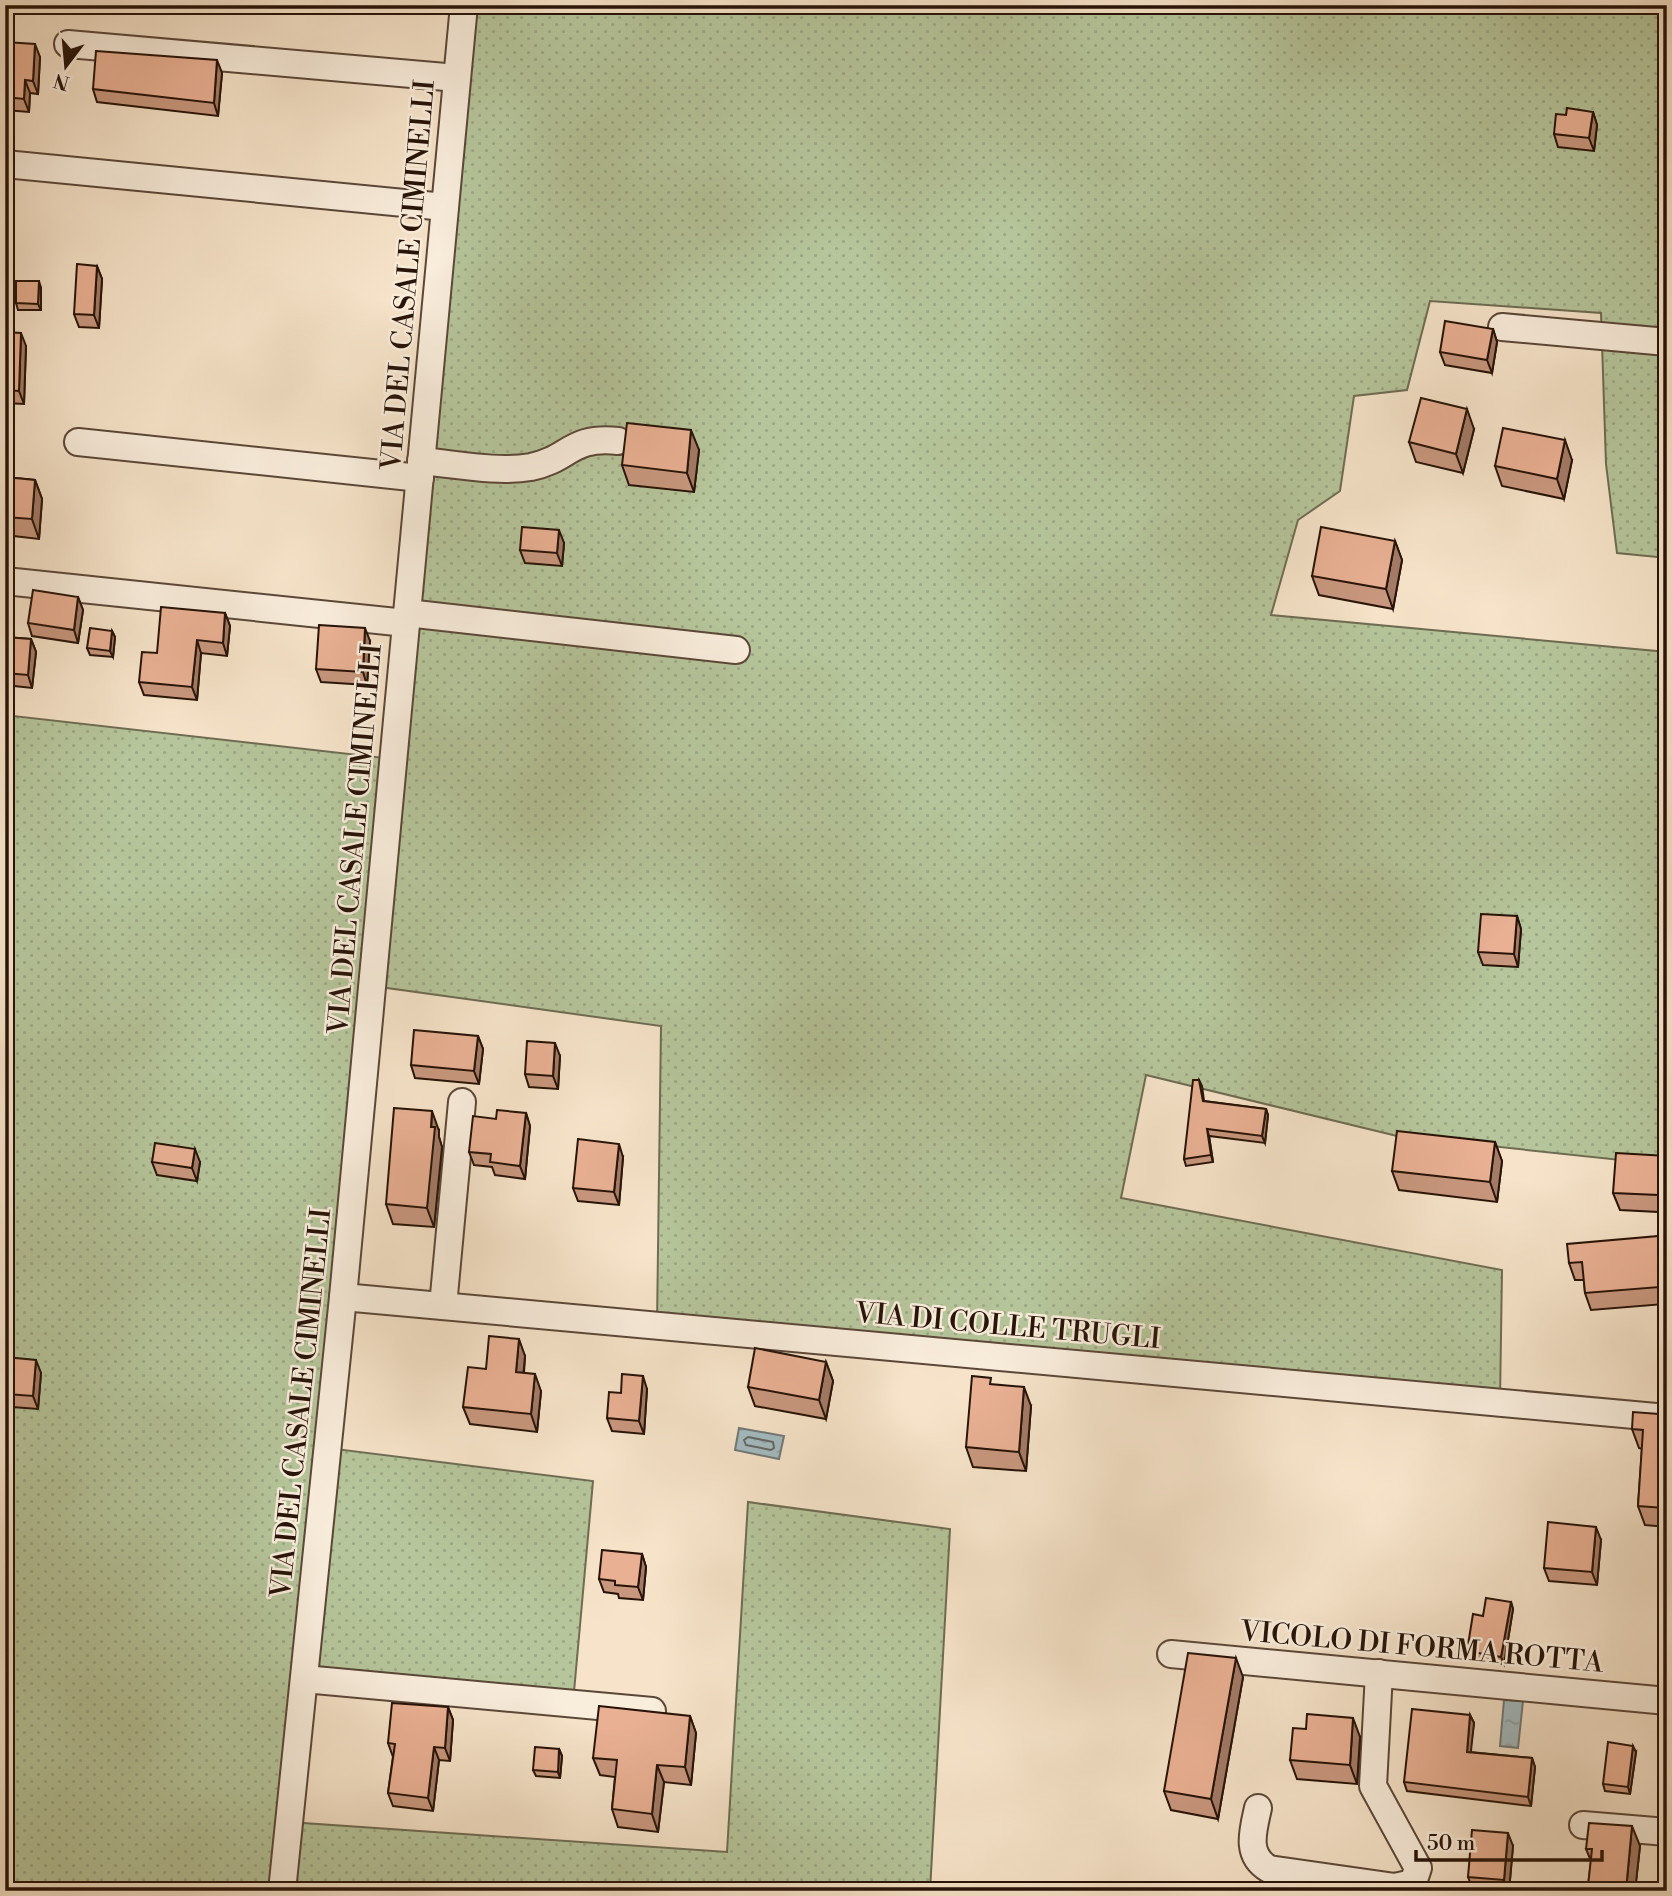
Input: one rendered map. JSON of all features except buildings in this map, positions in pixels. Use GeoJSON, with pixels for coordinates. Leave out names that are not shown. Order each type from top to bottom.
{"type":"FeatureCollection","features":[{"type":"Feature","properties":{"kind":"street","name":"VIA DEL CASALE CIMINELLI"},"geometry":{"type":"LineString","coordinates":[[282,1891],[343,1297],[464,5]]}},
{"type":"Feature","properties":{"kind":"street"},"geometry":{"type":"LineString","coordinates":[[68,44],[457,78]]}},
{"type":"Feature","properties":{"kind":"street"},"geometry":{"type":"LineString","coordinates":[[5,164],[445,207]]}},
{"type":"Feature","properties":{"kind":"street"},"geometry":{"type":"LineString","coordinates":[[1502,327],[1667,342]]}},
{"type":"Feature","properties":{"kind":"street"},"geometry":{"type":"LineString","coordinates":[[78,442],[420,469],[515,469],[546,462],[586,441],[618,441]]}},
{"type":"Feature","properties":{"kind":"street"},"geometry":{"type":"LineString","coordinates":[[5,581],[736,650]]}},
{"type":"Feature","properties":{"kind":"street"},"geometry":{"type":"LineString","coordinates":[[443,1306],[462,1102]]}},
{"type":"Feature","properties":{"kind":"street","name":"VIA DI COLLE TRUGLI"},"geometry":{"type":"LineString","coordinates":[[343,1297],[1667,1418]]}},
{"type":"Feature","properties":{"kind":"street","name":"VICOLO DI FORMA ROTTA"},"geometry":{"type":"LineString","coordinates":[[1171,1654],[1667,1701]]}},
{"type":"Feature","properties":{"kind":"street"},"geometry":{"type":"LineString","coordinates":[[1258,1808],[1252,1844],[1256,1860],[1269,1869],[1395,1887],[1413,1883],[1418,1868],[1377,1797],[1372,1779],[1379,1673]]}},
{"type":"Feature","properties":{"kind":"street"},"geometry":{"type":"LineString","coordinates":[[304,1679],[652,1711]]}},
{"type":"Feature","properties":{"kind":"street"},"geometry":{"type":"LineString","coordinates":[[1583,1825],[1667,1832]]}},
{"type":"Feature","properties":{"kind":"green space"},"geometry":{"type":"Polygon","coordinates":[[[464,5],[1667,5],[1667,558],[1617,553],[1606,464],[1601,313],[1430,301],[1407,390],[1354,396],[1340,491],[1298,520],[1271,615],[1667,652],[1667,1165],[1397,1136],[1146,1075],[1121,1198],[1502,1270],[1500,1401],[657,1325],[661,1026],[372,986],[327,1448],[593,1481],[573,1703],[304,1679],[289,1822],[727,1852],[748,1502],[950,1529],[930,1891],[5,1891],[5,715],[393,759],[464,5]]]}},
{"type":"Feature","properties":{"kind":"water"},"geometry":{"type":"Polygon","coordinates":[[[739,1428],[784,1436],[779,1459],[735,1450],[739,1428]]]}},
{"type":"Feature","properties":{"kind":"water"},"geometry":{"type":"Polygon","coordinates":[[[1504,1700],[1523,1701],[1518,1748],[1500,1746],[1504,1700]]]}}]}
